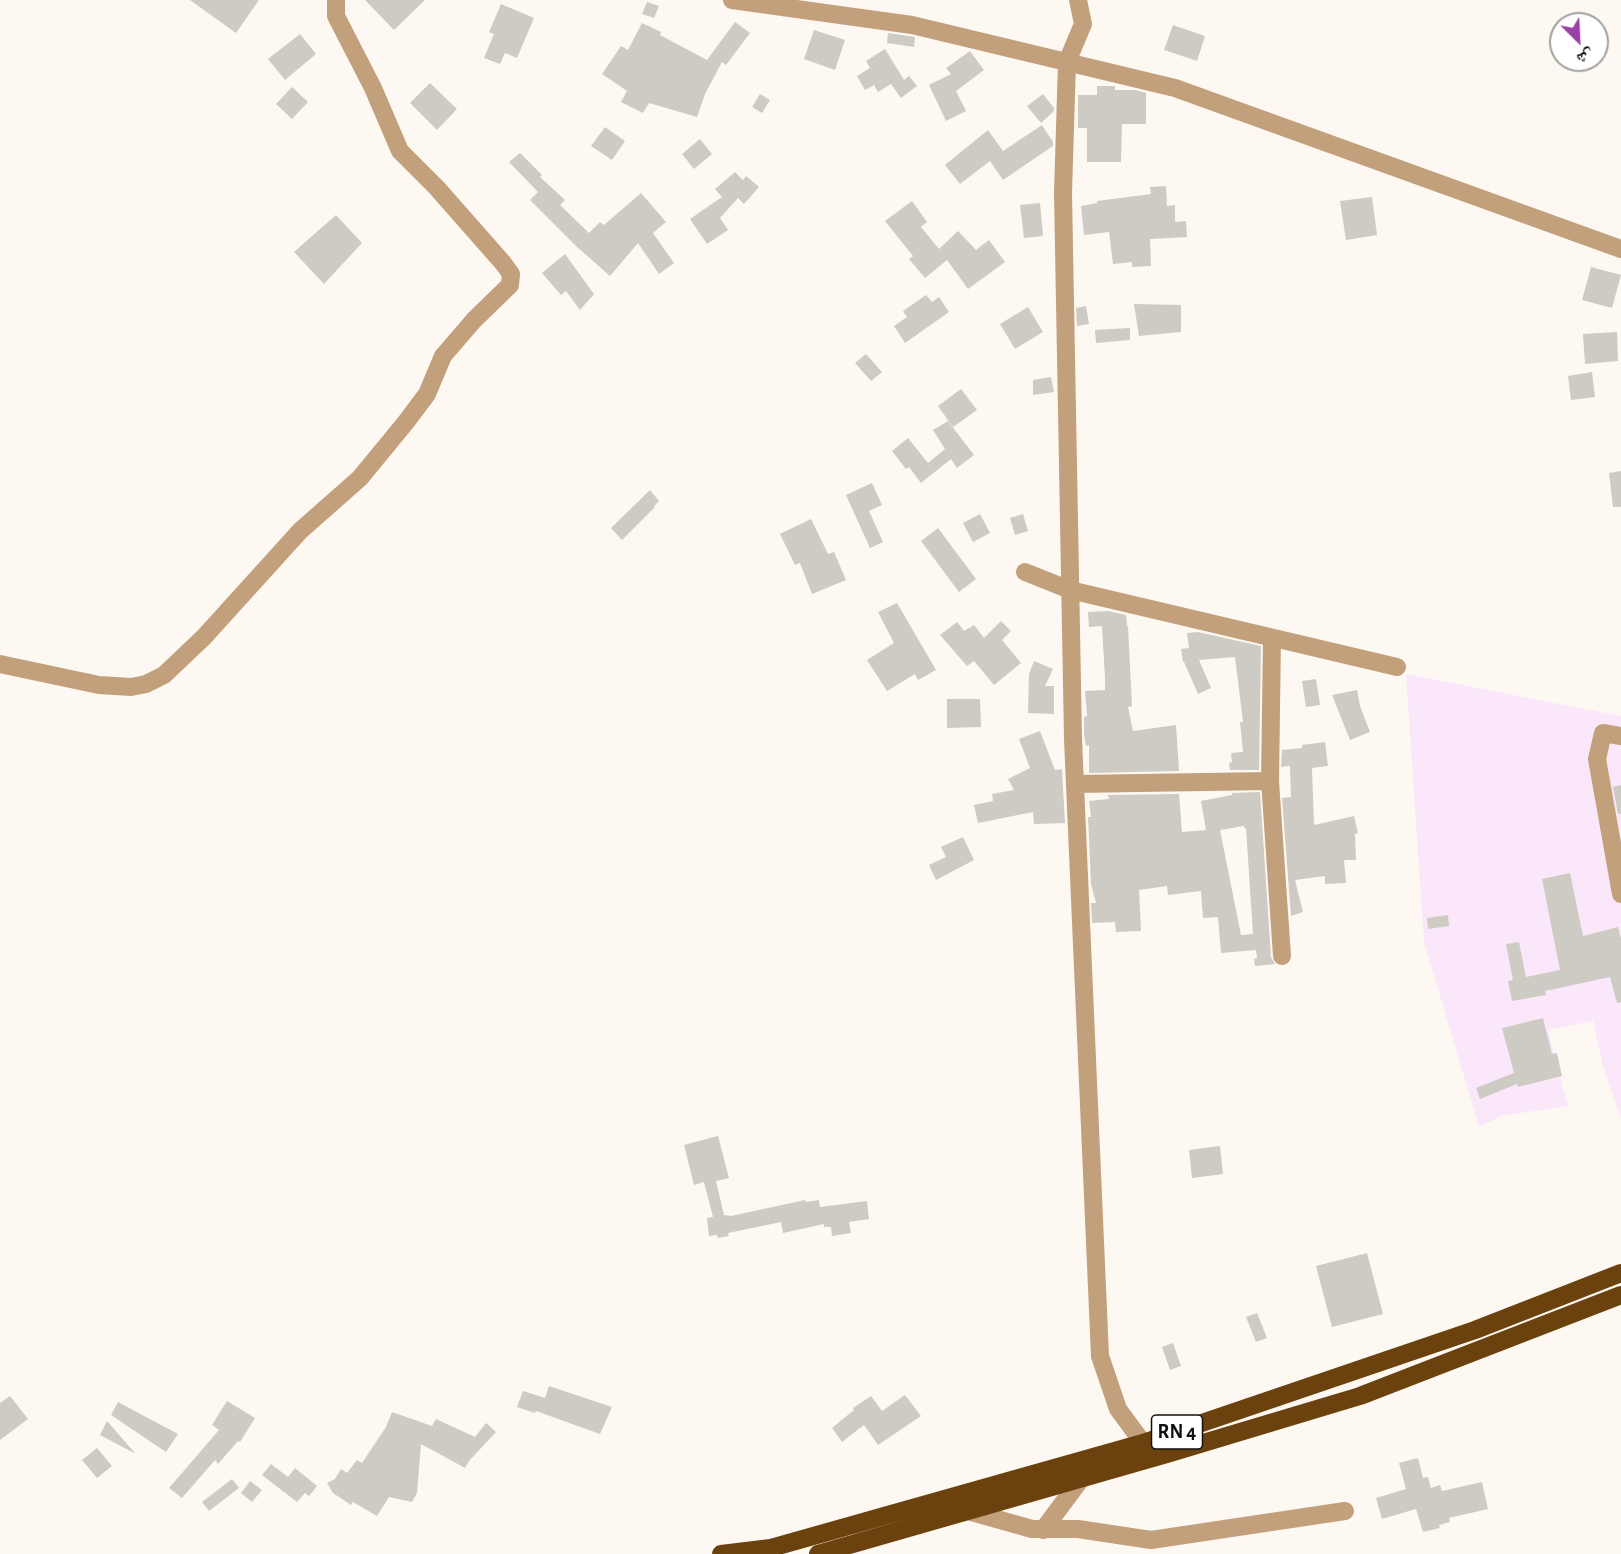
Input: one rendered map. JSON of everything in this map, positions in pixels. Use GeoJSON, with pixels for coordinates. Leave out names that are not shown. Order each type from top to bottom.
{"type":"FeatureCollection","features":[{"type":"Feature","properties":{"kind":"highway","name":"RN 4"},"geometry":{"type":"LineString","coordinates":[[721,1554],[771,1548],[1143,1443],[1474,1330],[1621,1273]]}},
{"type":"Feature","properties":{"kind":"highway","name":"RN 4"},"geometry":{"type":"LineString","coordinates":[[818,1554],[1360,1396],[1621,1294]]}},
{"type":"Feature","properties":{"kind":"street"},"geometry":{"type":"LineString","coordinates":[[0,663],[99,685],[131,687],[146,684],[164,675],[204,637],[300,531],[360,477],[427,394],[443,356],[474,320],[510,285],[511,274],[503,263],[437,188],[400,151],[373,88],[336,16],[336,0]]}},
{"type":"Feature","properties":{"kind":"street"},"geometry":{"type":"LineString","coordinates":[[732,0],[912,25],[1175,88],[1621,249]]}},
{"type":"Feature","properties":{"kind":"street"},"geometry":{"type":"LineString","coordinates":[[1078,0],[1083,24],[1067,62],[1063,193],[1075,784],[1100,1356],[1118,1409],[1143,1443]]}},
{"type":"Feature","properties":{"kind":"street"},"geometry":{"type":"LineString","coordinates":[[1025,572],[1070,590],[1397,667]]}},
{"type":"Feature","properties":{"kind":"street"},"geometry":{"type":"LineString","coordinates":[[1272,638],[1270,781],[1282,956]]}},
{"type":"Feature","properties":{"kind":"street"},"geometry":{"type":"LineString","coordinates":[[1621,736],[1603,733],[1597,759],[1621,894]]}},
{"type":"Feature","properties":{"kind":"street"},"geometry":{"type":"LineString","coordinates":[[1075,784],[1270,781]]}},
{"type":"Feature","properties":{"kind":"street"},"geometry":{"type":"LineString","coordinates":[[1043,1530],[1081,1479]]}},
{"type":"Feature","properties":{"kind":"street"},"geometry":{"type":"LineString","coordinates":[[968,1511],[1021,1527],[1043,1530],[1068,1529],[1136,1539],[1166,1539],[1345,1511]]}},
{"type":"Feature","properties":{"kind":"shaded area"},"geometry":{"type":"Polygon","coordinates":[[[1406,674],[1621,716],[1621,1119],[1603,1066],[1593,1021],[1548,1030],[1568,1106],[1501,1116],[1479,1127],[1424,942],[1406,674]]]}},
{"type":"Feature","properties":{"kind":"building"},"geometry":{"type":"Polygon","coordinates":[[[190,0],[259,0],[236,33],[190,0]]]}},
{"type":"Feature","properties":{"kind":"building"},"geometry":{"type":"Polygon","coordinates":[[[365,0],[425,0],[394,30],[365,0]]]}},
{"type":"Feature","properties":{"kind":"building"},"geometry":{"type":"Polygon","coordinates":[[[647,2],[659,6],[654,18],[642,14],[647,2]]]}},
{"type":"Feature","properties":{"kind":"building"},"geometry":{"type":"Polygon","coordinates":[[[501,4],[534,18],[517,58],[505,53],[500,64],[484,58],[494,34],[489,32],[501,4]]]}},
{"type":"Feature","properties":{"kind":"building"},"geometry":{"type":"Polygon","coordinates":[[[735,22],[750,33],[726,65],[722,62],[705,94],[697,117],[649,103],[643,113],[621,102],[627,91],[602,74],[621,46],[628,50],[642,23],[707,60],[735,22]]]}},
{"type":"Feature","properties":{"kind":"building"},"geometry":{"type":"Polygon","coordinates":[[[1173,25],[1205,36],[1197,61],[1164,50],[1173,25]]]}},
{"type":"Feature","properties":{"kind":"building"},"geometry":{"type":"Polygon","coordinates":[[[814,30],[845,40],[835,70],[804,59],[814,30]]]}},
{"type":"Feature","properties":{"kind":"building"},"geometry":{"type":"Polygon","coordinates":[[[888,33],[915,37],[914,47],[887,43],[888,33]]]}},
{"type":"Feature","properties":{"kind":"building"},"geometry":{"type":"Polygon","coordinates":[[[300,34],[316,54],[285,80],[268,59],[300,34]]]}},
{"type":"Feature","properties":{"kind":"building"},"geometry":{"type":"Polygon","coordinates":[[[885,49],[904,80],[909,76],[917,86],[901,98],[891,84],[878,92],[874,85],[865,90],[857,76],[870,68],[866,61],[885,49]]]}},
{"type":"Feature","properties":{"kind":"building"},"geometry":{"type":"Polygon","coordinates":[[[970,51],[984,70],[956,91],[966,111],[946,121],[929,85],[951,74],[946,68],[970,51]]]}},
{"type":"Feature","properties":{"kind":"building"},"geometry":{"type":"Polygon","coordinates":[[[430,83],[457,109],[437,130],[410,103],[430,83]]]}},
{"type":"Feature","properties":{"kind":"building"},"geometry":{"type":"Polygon","coordinates":[[[1097,86],[1115,86],[1115,90],[1135,90],[1146,93],[1146,124],[1122,124],[1121,162],[1087,162],[1087,128],[1078,128],[1078,95],[1097,95],[1097,86]]]}},
{"type":"Feature","properties":{"kind":"building"},"geometry":{"type":"Polygon","coordinates":[[[292,87],[308,102],[292,119],[276,104],[292,87]]]}},
{"type":"Feature","properties":{"kind":"building"},"geometry":{"type":"Polygon","coordinates":[[[760,94],[770,100],[762,113],[752,107],[760,94]]]}},
{"type":"Feature","properties":{"kind":"building"},"geometry":{"type":"Polygon","coordinates":[[[1043,94],[1054,111],[1041,123],[1027,106],[1043,94]]]}},
{"type":"Feature","properties":{"kind":"building"},"geometry":{"type":"Polygon","coordinates":[[[1042,125],[1053,142],[1053,146],[1003,180],[990,161],[960,184],[945,165],[988,130],[1003,151],[1042,125]]]}},
{"type":"Feature","properties":{"kind":"building"},"geometry":{"type":"Polygon","coordinates":[[[605,127],[625,141],[612,160],[591,146],[605,127]]]}},
{"type":"Feature","properties":{"kind":"building"},"geometry":{"type":"Polygon","coordinates":[[[700,139],[712,154],[694,169],[682,154],[700,139]]]}},
{"type":"Feature","properties":{"kind":"building"},"geometry":{"type":"Polygon","coordinates":[[[520,153],[542,175],[540,177],[565,200],[560,205],[589,233],[600,222],[604,225],[641,193],[666,222],[653,233],[674,263],[659,274],[638,243],[610,276],[530,200],[538,192],[509,162],[520,153]]]}},
{"type":"Feature","properties":{"kind":"building"},"geometry":{"type":"Polygon","coordinates":[[[735,172],[743,180],[746,176],[759,187],[744,204],[738,198],[720,218],[728,230],[707,244],[690,219],[722,197],[715,189],[735,172]]]}},
{"type":"Feature","properties":{"kind":"building"},"geometry":{"type":"Polygon","coordinates":[[[1166,186],[1167,206],[1175,205],[1175,222],[1186,221],[1187,237],[1150,239],[1151,266],[1132,267],[1132,262],[1113,264],[1109,232],[1084,235],[1081,206],[1097,203],[1097,201],[1151,194],[1150,187],[1166,186]]]}},
{"type":"Feature","properties":{"kind":"building"},"geometry":{"type":"Polygon","coordinates":[[[1372,197],[1377,235],[1346,240],[1340,201],[1372,197]]]}},
{"type":"Feature","properties":{"kind":"building"},"geometry":{"type":"Polygon","coordinates":[[[912,201],[927,222],[921,227],[939,249],[958,231],[976,250],[989,240],[1005,262],[968,289],[947,260],[925,278],[909,259],[913,256],[885,221],[912,201]]]}},
{"type":"Feature","properties":{"kind":"building"},"geometry":{"type":"Polygon","coordinates":[[[1040,203],[1043,236],[1024,238],[1020,205],[1040,203]]]}},
{"type":"Feature","properties":{"kind":"building"},"geometry":{"type":"Polygon","coordinates":[[[336,215],[362,243],[324,284],[294,252],[336,215]]]}},
{"type":"Feature","properties":{"kind":"building"},"geometry":{"type":"Polygon","coordinates":[[[565,254],[594,294],[580,310],[566,291],[561,295],[542,273],[565,254]]]}},
{"type":"Feature","properties":{"kind":"building"},"geometry":{"type":"Polygon","coordinates":[[[1591,267],[1621,275],[1612,308],[1582,300],[1591,267]]]}},
{"type":"Feature","properties":{"kind":"building"},"geometry":{"type":"Polygon","coordinates":[[[926,295],[932,302],[939,297],[949,312],[905,343],[894,326],[907,317],[903,311],[926,295]]]}},
{"type":"Feature","properties":{"kind":"building"},"geometry":{"type":"Polygon","coordinates":[[[1134,304],[1181,305],[1181,332],[1139,336],[1134,304]]]}},
{"type":"Feature","properties":{"kind":"building"},"geometry":{"type":"Polygon","coordinates":[[[1086,306],[1089,324],[1077,326],[1076,308],[1086,306]]]}},
{"type":"Feature","properties":{"kind":"building"},"geometry":{"type":"Polygon","coordinates":[[[1028,307],[1043,332],[1015,349],[1000,324],[1028,307]]]}},
{"type":"Feature","properties":{"kind":"building"},"geometry":{"type":"Polygon","coordinates":[[[1130,328],[1130,340],[1096,343],[1095,330],[1130,328]]]}},
{"type":"Feature","properties":{"kind":"building"},"geometry":{"type":"Polygon","coordinates":[[[1617,332],[1618,361],[1585,364],[1583,334],[1617,332]]]}},
{"type":"Feature","properties":{"kind":"building"},"geometry":{"type":"Polygon","coordinates":[[[866,354],[882,372],[871,381],[855,363],[866,354]]]}},
{"type":"Feature","properties":{"kind":"building"},"geometry":{"type":"Polygon","coordinates":[[[1592,372],[1595,397],[1571,400],[1568,376],[1592,372]]]}},
{"type":"Feature","properties":{"kind":"building"},"geometry":{"type":"Polygon","coordinates":[[[1051,377],[1054,392],[1033,395],[1033,380],[1051,377]]]}},
{"type":"Feature","properties":{"kind":"building"},"geometry":{"type":"Polygon","coordinates":[[[961,389],[977,410],[953,427],[938,406],[961,389]]]}},
{"type":"Feature","properties":{"kind":"building"},"geometry":{"type":"Polygon","coordinates":[[[948,421],[974,455],[957,468],[951,459],[921,483],[909,467],[906,469],[892,451],[908,438],[928,463],[945,449],[933,430],[948,421]]]}},
{"type":"Feature","properties":{"kind":"building"},"geometry":{"type":"Polygon","coordinates":[[[1621,471],[1621,507],[1613,507],[1609,473],[1621,471]]]}},
{"type":"Feature","properties":{"kind":"building"},"geometry":{"type":"Polygon","coordinates":[[[872,483],[882,505],[869,511],[883,542],[870,548],[846,495],[872,483]]]}},
{"type":"Feature","properties":{"kind":"building"},"geometry":{"type":"Polygon","coordinates":[[[650,490],[659,501],[622,540],[611,528],[650,490]]]}},
{"type":"Feature","properties":{"kind":"building"},"geometry":{"type":"Polygon","coordinates":[[[980,514],[990,533],[973,542],[963,523],[980,514]]]}},
{"type":"Feature","properties":{"kind":"building"},"geometry":{"type":"Polygon","coordinates":[[[1023,514],[1028,531],[1015,535],[1010,518],[1023,514]]]}},
{"type":"Feature","properties":{"kind":"building"},"geometry":{"type":"Polygon","coordinates":[[[811,519],[828,554],[834,552],[846,580],[812,594],[800,563],[795,565],[780,534],[811,519]]]}},
{"type":"Feature","properties":{"kind":"building"},"geometry":{"type":"Polygon","coordinates":[[[938,528],[976,579],[959,592],[921,541],[938,528]]]}},
{"type":"Feature","properties":{"kind":"building"},"geometry":{"type":"Polygon","coordinates":[[[897,603],[936,670],[918,680],[915,674],[887,691],[867,660],[894,643],[878,612],[897,603]]]}},
{"type":"Feature","properties":{"kind":"building"},"geometry":{"type":"Polygon","coordinates":[[[1108,611],[1126,615],[1132,706],[1128,707],[1133,731],[1176,725],[1179,771],[1089,773],[1089,745],[1086,746],[1084,735],[1084,717],[1087,716],[1085,691],[1105,690],[1105,678],[1102,626],[1089,627],[1088,612],[1108,611]]]}},
{"type":"Feature","properties":{"kind":"building"},"geometry":{"type":"Polygon","coordinates":[[[1001,621],[1011,631],[1002,640],[1021,663],[994,685],[974,661],[967,666],[940,635],[957,622],[964,631],[974,625],[984,638],[1001,621]]]}},
{"type":"Feature","properties":{"kind":"building"},"geometry":{"type":"Polygon","coordinates":[[[1198,632],[1261,646],[1259,770],[1230,770],[1231,753],[1243,752],[1240,722],[1243,722],[1235,657],[1199,660],[1211,688],[1198,694],[1183,662],[1181,649],[1189,648],[1187,633],[1198,632]]]}},
{"type":"Feature","properties":{"kind":"building"},"geometry":{"type":"Polygon","coordinates":[[[1034,661],[1053,669],[1045,686],[1054,686],[1054,714],[1028,713],[1029,674],[1034,661]]]}},
{"type":"Feature","properties":{"kind":"building"},"geometry":{"type":"Polygon","coordinates":[[[1316,679],[1320,705],[1306,707],[1302,681],[1316,679]]]}},
{"type":"Feature","properties":{"kind":"building"},"geometry":{"type":"Polygon","coordinates":[[[1357,690],[1360,706],[1370,732],[1350,740],[1332,695],[1357,690]]]}},
{"type":"Feature","properties":{"kind":"building"},"geometry":{"type":"Polygon","coordinates":[[[947,699],[980,699],[981,727],[947,728],[947,699]]]}},
{"type":"Feature","properties":{"kind":"building"},"geometry":{"type":"Polygon","coordinates":[[[1040,731],[1055,770],[1062,769],[1065,823],[1034,824],[1033,812],[978,823],[974,805],[993,801],[992,794],[1014,790],[1008,779],[1030,768],[1019,739],[1040,731]]]}},
{"type":"Feature","properties":{"kind":"building"},"geometry":{"type":"Polygon","coordinates":[[[1325,742],[1328,766],[1312,768],[1314,825],[1354,816],[1358,833],[1355,834],[1356,860],[1344,860],[1346,883],[1325,884],[1325,876],[1295,880],[1303,912],[1291,916],[1282,798],[1291,797],[1290,766],[1281,767],[1282,750],[1325,742]]]}},
{"type":"Feature","properties":{"kind":"building"},"geometry":{"type":"Polygon","coordinates":[[[1621,785],[1621,814],[1618,814],[1613,787],[1621,785]]]}},
{"type":"Feature","properties":{"kind":"building"},"geometry":{"type":"Polygon","coordinates":[[[1260,792],[1271,957],[1275,964],[1255,966],[1256,950],[1221,953],[1218,917],[1203,918],[1201,891],[1168,895],[1167,886],[1139,890],[1141,931],[1116,932],[1115,922],[1092,923],[1091,903],[1096,903],[1091,884],[1089,801],[1109,799],[1108,795],[1179,794],[1182,832],[1206,830],[1201,801],[1232,795],[1232,793],[1260,792]],[[1244,826],[1220,830],[1241,935],[1253,934],[1246,828],[1244,826]]]}},
{"type":"Feature","properties":{"kind":"building"},"geometry":{"type":"Polygon","coordinates":[[[963,837],[974,860],[936,880],[929,865],[946,857],[941,847],[963,837]]]}},
{"type":"Feature","properties":{"kind":"building"},"geometry":{"type":"Polygon","coordinates":[[[1570,873],[1583,936],[1618,927],[1621,938],[1621,1002],[1617,1003],[1610,977],[1545,991],[1546,995],[1512,1001],[1508,981],[1513,980],[1506,944],[1519,942],[1526,977],[1560,970],[1542,879],[1570,873]]]}},
{"type":"Feature","properties":{"kind":"building"},"geometry":{"type":"Polygon","coordinates":[[[1448,915],[1449,926],[1428,929],[1427,918],[1448,915]]]}},
{"type":"Feature","properties":{"kind":"building"},"geometry":{"type":"Polygon","coordinates":[[[1543,1018],[1552,1054],[1557,1053],[1562,1076],[1518,1087],[1517,1084],[1480,1099],[1476,1088],[1514,1073],[1502,1028],[1543,1018]]]}},
{"type":"Feature","properties":{"kind":"building"},"geometry":{"type":"Polygon","coordinates":[[[718,1136],[729,1178],[716,1181],[724,1215],[731,1216],[805,1200],[806,1202],[819,1200],[820,1207],[867,1201],[869,1219],[849,1222],[851,1233],[832,1236],[831,1227],[824,1227],[824,1224],[783,1233],[781,1222],[728,1233],[729,1236],[718,1238],[717,1235],[709,1236],[707,1218],[713,1217],[704,1182],[694,1185],[684,1145],[718,1136]]]}},
{"type":"Feature","properties":{"kind":"building"},"geometry":{"type":"Polygon","coordinates":[[[1220,1146],[1223,1174],[1192,1178],[1189,1150],[1220,1146]]]}},
{"type":"Feature","properties":{"kind":"building"},"geometry":{"type":"Polygon","coordinates":[[[1367,1253],[1383,1314],[1332,1327],[1316,1266],[1367,1253]]]}},
{"type":"Feature","properties":{"kind":"building"},"geometry":{"type":"Polygon","coordinates":[[[1257,1313],[1267,1338],[1256,1342],[1246,1317],[1257,1313]]]}},
{"type":"Feature","properties":{"kind":"building"},"geometry":{"type":"Polygon","coordinates":[[[1173,1343],[1181,1366],[1170,1370],[1162,1347],[1173,1343]]]}},
{"type":"Feature","properties":{"kind":"building"},"geometry":{"type":"Polygon","coordinates":[[[549,1386],[612,1407],[600,1434],[536,1411],[535,1413],[517,1407],[523,1391],[545,1398],[549,1386]]]}},
{"type":"Feature","properties":{"kind":"building"},"geometry":{"type":"Polygon","coordinates":[[[905,1395],[921,1416],[878,1445],[864,1425],[842,1442],[832,1428],[854,1410],[853,1408],[871,1396],[882,1411],[905,1395]]]}},
{"type":"Feature","properties":{"kind":"building"},"geometry":{"type":"Polygon","coordinates":[[[10,1396],[28,1419],[0,1440],[0,1403],[10,1396]]]}},
{"type":"Feature","properties":{"kind":"building"},"geometry":{"type":"Polygon","coordinates":[[[227,1401],[255,1418],[240,1442],[238,1441],[218,1464],[215,1460],[182,1498],[169,1488],[219,1430],[212,1425],[227,1401]]]}},
{"type":"Feature","properties":{"kind":"building"},"geometry":{"type":"Polygon","coordinates":[[[118,1402],[178,1434],[166,1452],[111,1415],[118,1402]]]}},
{"type":"Feature","properties":{"kind":"building"},"geometry":{"type":"Polygon","coordinates":[[[392,1412],[432,1426],[436,1419],[475,1437],[486,1423],[496,1432],[465,1468],[421,1444],[417,1493],[412,1502],[389,1497],[377,1516],[353,1502],[351,1505],[333,1493],[327,1483],[335,1479],[341,1469],[347,1473],[357,1460],[362,1463],[386,1427],[392,1412]]]}},
{"type":"Feature","properties":{"kind":"building"},"geometry":{"type":"Polygon","coordinates":[[[107,1421],[134,1452],[134,1453],[100,1435],[107,1421]]]}},
{"type":"Feature","properties":{"kind":"building"},"geometry":{"type":"Polygon","coordinates":[[[97,1448],[112,1466],[97,1478],[82,1460],[97,1448]]]}},
{"type":"Feature","properties":{"kind":"building"},"geometry":{"type":"Polygon","coordinates":[[[1418,1458],[1423,1478],[1428,1477],[1431,1488],[1440,1485],[1442,1491],[1482,1482],[1488,1509],[1449,1518],[1450,1522],[1439,1525],[1440,1528],[1423,1532],[1416,1509],[1382,1519],[1376,1498],[1406,1489],[1399,1463],[1418,1458]]]}},
{"type":"Feature","properties":{"kind":"building"},"geometry":{"type":"Polygon","coordinates":[[[271,1464],[288,1477],[295,1468],[317,1486],[309,1496],[305,1493],[297,1502],[262,1475],[271,1464]]]}},
{"type":"Feature","properties":{"kind":"building"},"geometry":{"type":"Polygon","coordinates":[[[232,1479],[239,1488],[209,1511],[202,1502],[232,1479]]]}},
{"type":"Feature","properties":{"kind":"building"},"geometry":{"type":"Polygon","coordinates":[[[250,1481],[262,1490],[252,1502],[241,1493],[250,1481]]]}}]}
